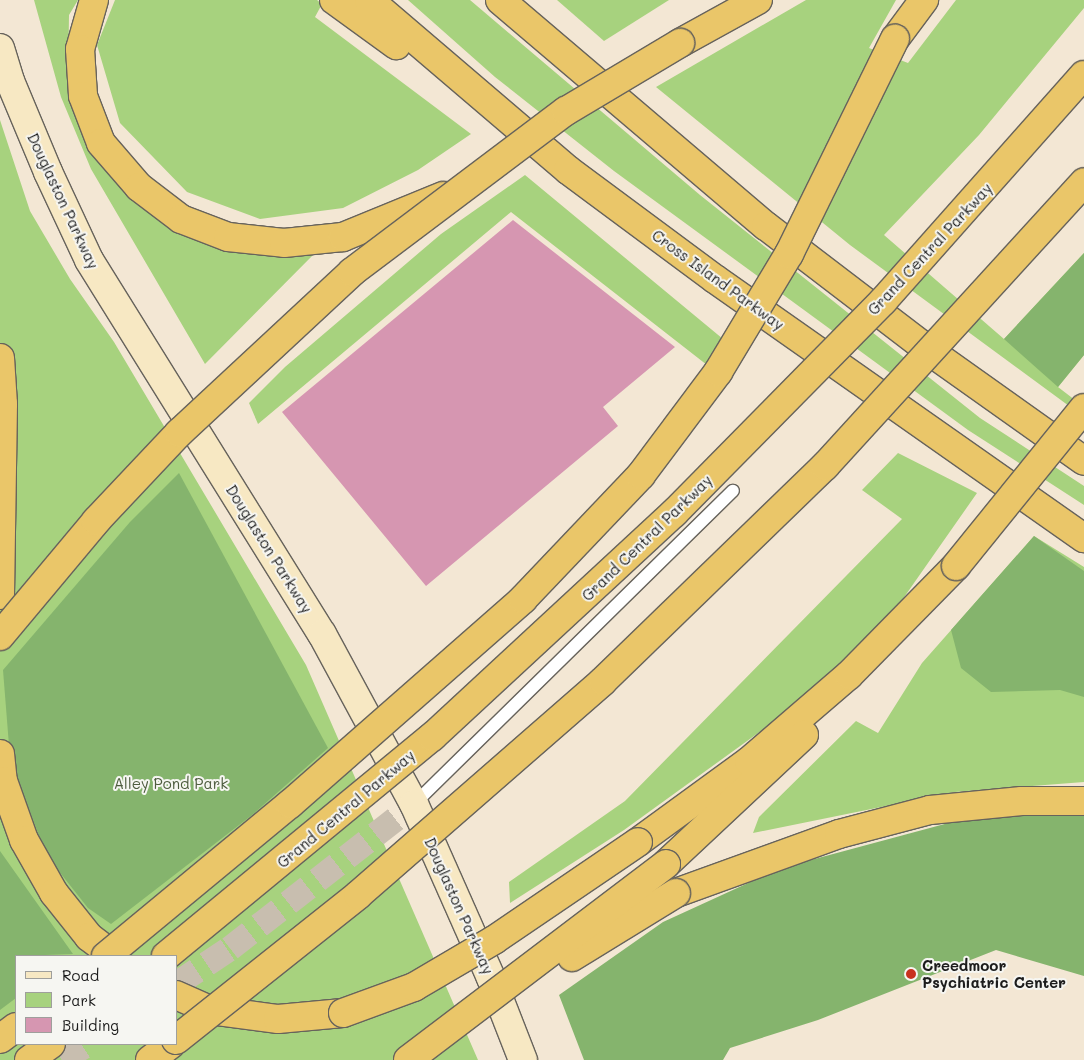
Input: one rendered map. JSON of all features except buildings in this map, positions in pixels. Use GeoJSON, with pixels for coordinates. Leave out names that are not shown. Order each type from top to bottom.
{"type":"FeatureCollection","features":[{"type":"Feature","properties":{"kind":"highway"},"geometry":{"type":"LineString","coordinates":[[94,0],[80,48],[83,96],[101,143],[139,186],[180,219],[228,237],[284,243],[343,237],[458,190]]}},
{"type":"Feature","properties":{"kind":"highway"},"geometry":{"type":"LineString","coordinates":[[334,0],[568,170]]}},
{"type":"Feature","properties":{"kind":"highway","name":"Cross Island Parkway"},"geometry":{"type":"LineString","coordinates":[[369,0],[568,170],[716,279],[1084,538]]}},
{"type":"Feature","properties":{"kind":"highway"},"geometry":{"type":"LineString","coordinates":[[500,0],[766,226],[928,350],[1084,461]]}},
{"type":"Feature","properties":{"kind":"highway"},"geometry":{"type":"LineString","coordinates":[[0,636],[96,521],[190,423],[352,272],[566,110],[758,0]]}},
{"type":"Feature","properties":{"kind":"highway"},"geometry":{"type":"LineString","coordinates":[[107,955],[290,804],[523,599],[641,475],[718,372],[789,254],[895,40],[924,0]]}},
{"type":"Feature","properties":{"kind":"highway","name":"Grand Central Parkway"},"geometry":{"type":"LineString","coordinates":[[167,955],[432,736],[674,513],[883,301],[1084,75]]}},
{"type":"Feature","properties":{"kind":"highway"},"geometry":{"type":"LineString","coordinates":[[178,1038],[358,895],[603,681],[824,466],[1084,182]]}},
{"type":"Feature","properties":{"kind":"highway"},"geometry":{"type":"LineString","coordinates":[[928,350],[1084,438]]}},
{"type":"Feature","properties":{"kind":"highway"},"geometry":{"type":"LineString","coordinates":[[0,358],[3,404],[0,595]]}},
{"type":"Feature","properties":{"kind":"highway"},"geometry":{"type":"LineString","coordinates":[[408,1060],[666,864],[782,757],[867,670],[956,566],[1084,408]]}},
{"type":"Feature","properties":{"kind":"highway"},"geometry":{"type":"LineString","coordinates":[[178,996],[210,1010],[278,1019],[343,1013],[422,982],[494,940],[638,842],[749,760],[849,676],[956,566]]}},
{"type":"Feature","properties":{"kind":"highway"},"geometry":{"type":"LineString","coordinates":[[0,754],[3,781],[24,840],[54,893],[89,937],[113,955]]}},
{"type":"Feature","properties":{"kind":"highway"},"geometry":{"type":"LineString","coordinates":[[416,1060],[562,963],[676,893],[839,834],[930,810],[1022,801],[1084,801]]}},
{"type":"Feature","properties":{"kind":"highway"},"geometry":{"type":"LineString","coordinates":[[0,1040],[15,1028]]}},
{"type":"Feature","properties":{"kind":"highway"},"geometry":{"type":"LineString","coordinates":[[29,1060],[50,1045]]}},
{"type":"Feature","properties":{"kind":"highway"},"geometry":{"type":"LineString","coordinates":[[150,1060],[170,1045]]}},
{"type":"Feature","properties":{"kind":"main road","name":"Douglaston Parkway"},"geometry":{"type":"LineString","coordinates":[[0,48],[25,117],[89,260],[322,634],[414,804],[487,970],[523,1060]]}},
{"type":"Feature","properties":{"kind":"lane"},"geometry":{"type":"LineString","coordinates":[[414,804],[733,491]]}},
{"type":"Feature","properties":{"kind":"green space"},"geometry":{"type":"Polygon","coordinates":[[[34,0],[78,0],[69,15],[68,81],[94,151],[140,206],[220,244],[314,254],[205,364],[91,169],[61,97],[34,0]]]}},
{"type":"Feature","properties":{"kind":"green space"},"geometry":{"type":"Polygon","coordinates":[[[115,0],[317,0],[322,4],[315,17],[471,134],[418,170],[343,208],[260,219],[187,192],[120,123],[97,45],[115,0]]]}},
{"type":"Feature","properties":{"kind":"green space"},"geometry":{"type":"Polygon","coordinates":[[[408,0],[470,0],[700,195],[980,418],[1084,486],[1084,505],[968,430],[614,171],[495,77],[408,0]]]}},
{"type":"Feature","properties":{"kind":"green space"},"geometry":{"type":"Polygon","coordinates":[[[557,0],[669,0],[604,41],[557,0]]]}},
{"type":"Feature","properties":{"kind":"green space"},"geometry":{"type":"Polygon","coordinates":[[[806,0],[896,0],[869,48],[908,63],[956,0],[1084,0],[1084,8],[979,135],[884,235],[1004,339],[1084,253],[1084,355],[1058,387],[1084,407],[1084,417],[850,245],[656,87],[806,0]]]}},
{"type":"Feature","properties":{"kind":"green space","name":"Alley Pond Park"},"geometry":{"type":"Polygon","coordinates":[[[0,120],[30,211],[70,279],[114,342],[306,665],[478,1060],[0,1060],[0,120]]]}},
{"type":"Feature","properties":{"kind":"green space"},"geometry":{"type":"Polygon","coordinates":[[[525,175],[723,339],[707,365],[511,212],[258,424],[249,403],[285,367],[441,234],[525,175]]]}},
{"type":"Feature","properties":{"kind":"green space"},"geometry":{"type":"Polygon","coordinates":[[[1084,253],[1084,355],[1058,387],[1004,339],[1084,253]]]}},
{"type":"Feature","properties":{"kind":"green space"},"geometry":{"type":"Polygon","coordinates":[[[898,453],[977,493],[886,623],[783,715],[624,830],[510,903],[509,882],[625,801],[902,519],[862,490],[898,453]]]}},
{"type":"Feature","properties":{"kind":"green space"},"geometry":{"type":"Polygon","coordinates":[[[179,473],[328,748],[252,815],[111,924],[88,908],[46,855],[10,758],[3,670],[130,522],[179,473]]]}},
{"type":"Feature","properties":{"kind":"green space"},"geometry":{"type":"Polygon","coordinates":[[[1034,536],[1084,567],[1084,782],[955,792],[753,833],[759,817],[856,721],[878,733],[922,663],[1034,536]]]}},
{"type":"Feature","properties":{"kind":"green space"},"geometry":{"type":"Polygon","coordinates":[[[1034,536],[1084,571],[1084,697],[1060,690],[991,692],[961,668],[951,630],[1034,536]]]}},
{"type":"Feature","properties":{"kind":"green space"},"geometry":{"type":"Polygon","coordinates":[[[1084,814],[1084,976],[996,950],[818,1020],[730,1048],[723,1060],[584,1060],[559,995],[663,922],[781,868],[967,818],[1084,814]]]}},
{"type":"Feature","properties":{"kind":"green space"},"geometry":{"type":"Polygon","coordinates":[[[0,851],[73,954],[15,955],[15,999],[0,1010],[0,851]]]}},
{"type":"Feature","properties":{"kind":"tunnel"},"geometry":{"type":"LineString","coordinates":[[178,983],[230,948],[414,804]]}},
{"type":"Feature","properties":{"kind":"tunnel"},"geometry":{"type":"LineString","coordinates":[[62,1060],[85,1045]]}},
{"type":"Feature","properties":{"kind":"place","name":"Creedmoor Psychiatric Center"},"geometry":{"type":"Point","coordinates":[911,974]}}]}
